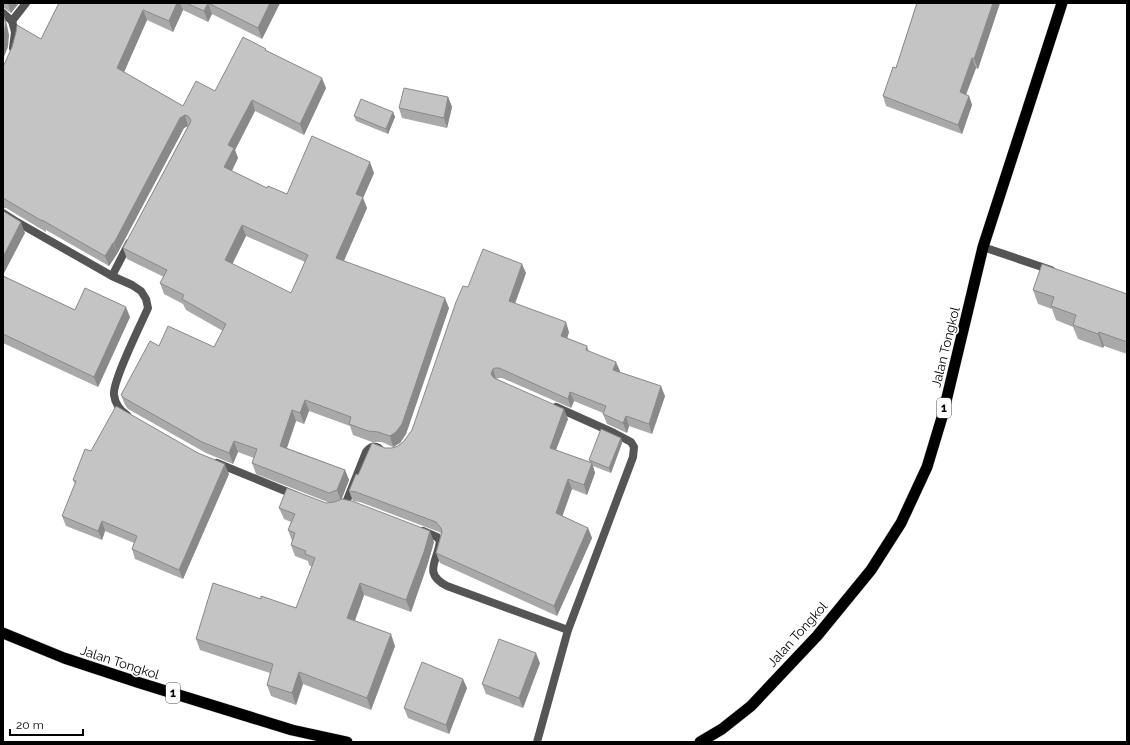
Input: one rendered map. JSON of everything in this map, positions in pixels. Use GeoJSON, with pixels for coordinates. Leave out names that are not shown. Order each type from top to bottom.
{"type":"FeatureCollection","features":[{"type":"Feature","properties":{"kind":"highway","name":"Jalan Tongkol"},"geometry":{"type":"LineString","coordinates":[[700,742],[722,729],[751,706],[817,636],[871,570],[901,523],[927,467],[943,414],[983,247],[1062,3]]}},
{"type":"Feature","properties":{"kind":"highway","name":"Jalan Tongkol"},"geometry":{"type":"LineString","coordinates":[[3,633],[64,658],[140,683],[292,730],[347,742]]}},
{"type":"Feature","properties":{"kind":"street"},"geometry":{"type":"LineString","coordinates":[[12,21],[26,3]]}},
{"type":"Feature","properties":{"kind":"street"},"geometry":{"type":"LineString","coordinates":[[3,13],[12,21],[15,32],[14,44],[10,58]]}},
{"type":"Feature","properties":{"kind":"street"},"geometry":{"type":"LineString","coordinates":[[3,213],[112,276],[141,291],[146,299],[148,308],[117,379],[114,394],[118,405],[124,413],[137,421]]}},
{"type":"Feature","properties":{"kind":"street"},"geometry":{"type":"LineString","coordinates":[[112,276],[133,237]]}},
{"type":"Feature","properties":{"kind":"street"},"geometry":{"type":"LineString","coordinates":[[983,247],[1059,272]]}},
{"type":"Feature","properties":{"kind":"street"},"geometry":{"type":"LineString","coordinates":[[537,742],[568,630],[633,457],[634,447],[631,442],[614,432],[550,404]]}},
{"type":"Feature","properties":{"kind":"street"},"geometry":{"type":"LineString","coordinates":[[336,509],[348,506],[366,452],[373,446],[386,451]]}},
{"type":"Feature","properties":{"kind":"street"},"geometry":{"type":"LineString","coordinates":[[211,461],[304,498]]}},
{"type":"Feature","properties":{"kind":"street"},"geometry":{"type":"LineString","coordinates":[[416,528],[440,538],[440,545],[433,567],[435,578],[441,583],[568,630]]}},
{"type":"Feature","properties":{"kind":"building"},"geometry":{"type":"Polygon","coordinates":[[[59,3],[177,3],[169,21],[143,10],[117,68],[183,106],[196,81],[215,91],[243,37],[266,49],[265,50],[322,78],[300,124],[252,100],[228,145],[234,148],[224,167],[267,188],[268,186],[287,194],[312,136],[370,162],[356,194],[363,197],[336,258],[445,298],[402,424],[396,432],[390,436],[378,432],[368,431],[349,424],[351,417],[305,400],[300,413],[292,410],[280,446],[345,470],[337,490],[329,493],[252,463],[257,449],[234,441],[229,453],[202,442],[121,395],[150,341],[159,346],[168,326],[214,347],[226,324],[182,299],[184,295],[160,283],[167,270],[123,248],[191,120],[185,115],[180,118],[114,243],[105,256],[3,198],[3,67],[12,47],[17,25],[41,39],[59,3]],[[242,225],[225,260],[291,293],[308,255],[242,225]]]}},
{"type":"Feature","properties":{"kind":"building"},"geometry":{"type":"Polygon","coordinates":[[[186,3],[208,3],[204,11],[186,3]]]}},
{"type":"Feature","properties":{"kind":"building"},"geometry":{"type":"Polygon","coordinates":[[[208,3],[270,3],[258,28],[208,3]]]}},
{"type":"Feature","properties":{"kind":"building"},"geometry":{"type":"Polygon","coordinates":[[[917,3],[993,3],[974,59],[972,58],[960,92],[969,96],[958,125],[883,96],[893,67],[896,68],[917,3]]]}},
{"type":"Feature","properties":{"kind":"building"},"geometry":{"type":"Polygon","coordinates":[[[3,14],[6,24],[3,39],[3,14]]]}},
{"type":"Feature","properties":{"kind":"building"},"geometry":{"type":"Polygon","coordinates":[[[404,88],[448,97],[444,118],[399,108],[404,88]]]}},
{"type":"Feature","properties":{"kind":"building"},"geometry":{"type":"Polygon","coordinates":[[[361,99],[393,112],[386,129],[354,116],[361,99]]]}},
{"type":"Feature","properties":{"kind":"building"},"geometry":{"type":"Polygon","coordinates":[[[3,211],[21,222],[3,257],[3,211]]]}},
{"type":"Feature","properties":{"kind":"building"},"geometry":{"type":"Polygon","coordinates":[[[483,249],[522,264],[509,301],[566,322],[561,336],[587,346],[586,350],[616,362],[613,370],[661,386],[649,424],[626,416],[623,423],[603,414],[606,406],[570,392],[568,399],[499,368],[493,369],[491,374],[494,378],[564,409],[550,448],[592,463],[584,485],[568,479],[556,513],[588,528],[554,606],[436,553],[442,532],[441,528],[436,522],[356,492],[349,491],[356,474],[358,475],[372,443],[385,448],[392,448],[398,446],[404,441],[412,430],[456,302],[463,286],[468,287],[483,249]]]}},
{"type":"Feature","properties":{"kind":"building"},"geometry":{"type":"Polygon","coordinates":[[[1042,264],[1127,294],[1127,342],[1073,325],[1076,315],[1051,306],[1054,297],[1033,290],[1042,264]]]}},
{"type":"Feature","properties":{"kind":"building"},"geometry":{"type":"Polygon","coordinates":[[[3,276],[75,310],[85,288],[126,307],[94,377],[3,334],[3,276]]]}},
{"type":"Feature","properties":{"kind":"building"},"geometry":{"type":"Polygon","coordinates":[[[116,406],[198,453],[225,464],[179,570],[132,549],[137,536],[102,521],[98,531],[62,516],[76,481],[73,480],[85,449],[91,451],[116,406]]]}},
{"type":"Feature","properties":{"kind":"building"},"geometry":{"type":"Polygon","coordinates":[[[601,429],[621,438],[609,468],[589,460],[601,429]]]}},
{"type":"Feature","properties":{"kind":"building"},"geometry":{"type":"Polygon","coordinates":[[[287,488],[326,503],[342,499],[352,501],[430,531],[424,552],[406,600],[360,583],[347,618],[391,634],[367,698],[299,672],[292,693],[267,685],[273,664],[196,639],[213,583],[261,599],[261,596],[296,608],[315,558],[305,554],[306,551],[291,545],[295,533],[288,530],[295,514],[279,508],[287,488]]]}},
{"type":"Feature","properties":{"kind":"building"},"geometry":{"type":"Polygon","coordinates":[[[499,639],[536,653],[519,698],[482,684],[499,639]]]}},
{"type":"Feature","properties":{"kind":"building"},"geometry":{"type":"Polygon","coordinates":[[[422,662],[463,679],[446,725],[404,708],[422,662]]]}}]}
